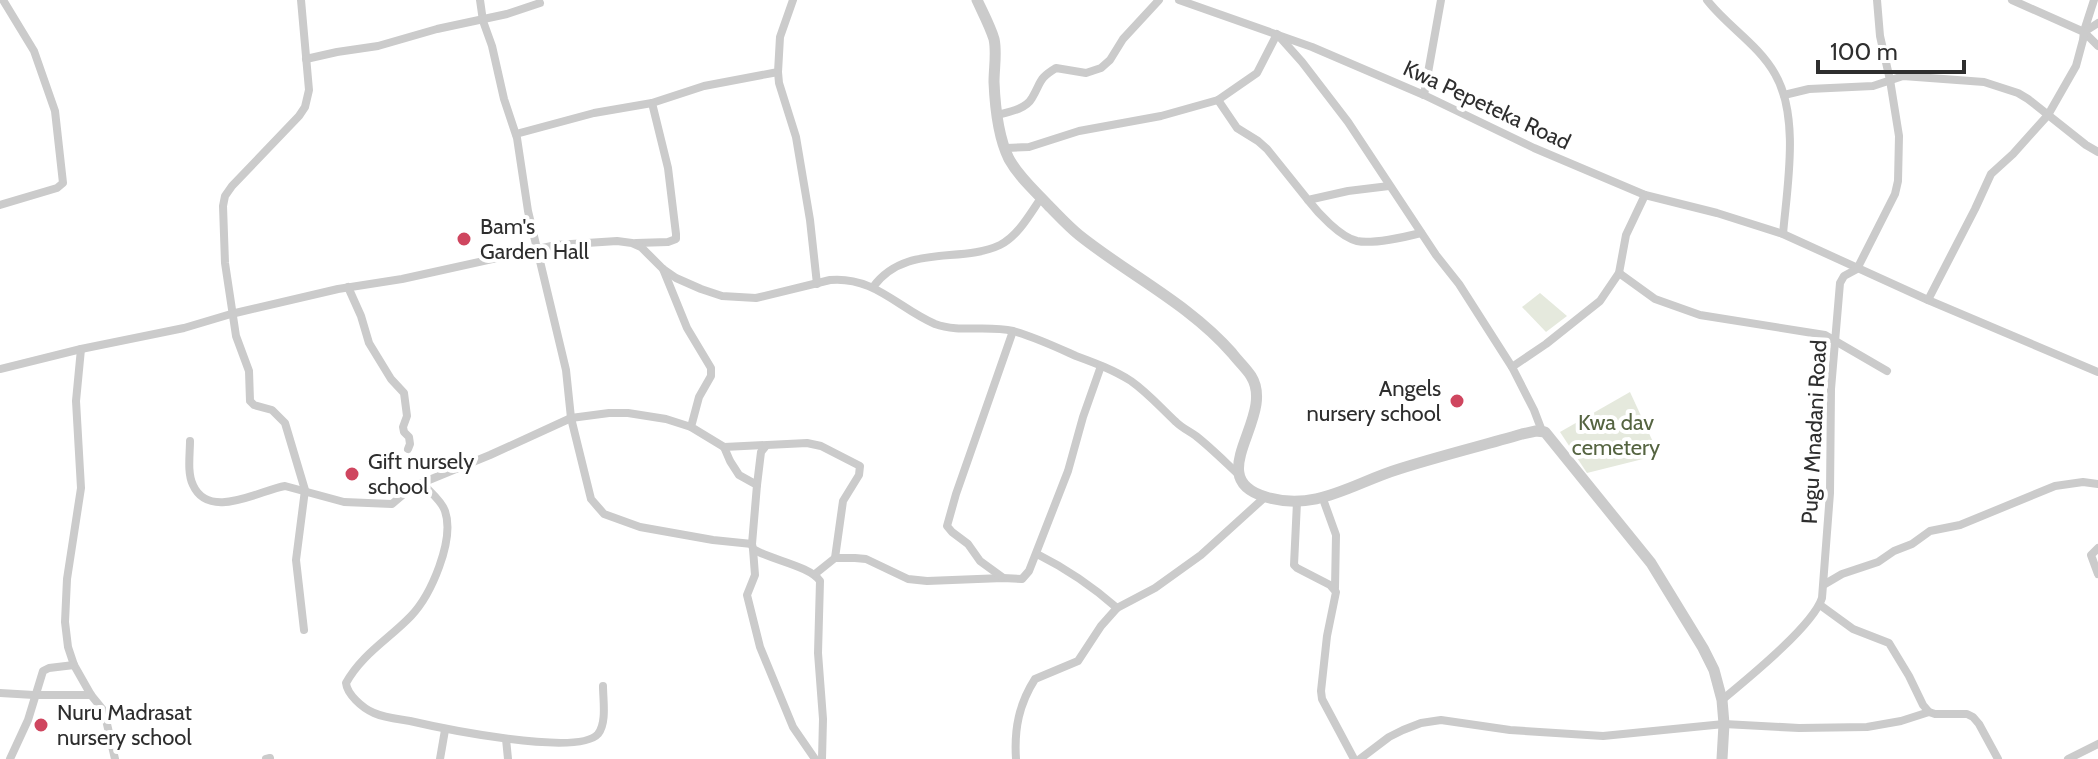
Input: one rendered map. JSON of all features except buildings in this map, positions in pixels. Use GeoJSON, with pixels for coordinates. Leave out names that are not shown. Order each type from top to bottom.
{"type":"FeatureCollection","features":[{"type":"Feature","properties":{"kind":"street"},"geometry":{"type":"LineString","coordinates":[[0,205],[57,188],[63,183],[55,111],[34,51],[3,0]]}},
{"type":"Feature","properties":{"kind":"street"},"geometry":{"type":"LineString","coordinates":[[301,0],[309,90],[305,107],[232,186],[223,206],[231,314],[247,363],[250,401],[272,410],[285,423],[305,490],[296,560],[304,630]]}},
{"type":"Feature","properties":{"kind":"street"},"geometry":{"type":"LineString","coordinates":[[480,0],[483,21],[516,134],[535,249],[566,370],[571,418],[591,499],[604,514],[640,527],[753,546],[770,558],[815,574],[821,591],[818,653],[823,719],[822,759]]}},
{"type":"Feature","properties":{"kind":"street"},"geometry":{"type":"LineString","coordinates":[[977,0],[994,41],[997,115],[1008,157],[1023,181],[1077,233],[1216,335],[1254,382],[1257,398],[1237,473]]}},
{"type":"Feature","properties":{"kind":"street"},"geometry":{"type":"LineString","coordinates":[[997,115],[1027,104],[1040,80],[1056,68],[1086,73],[1101,68],[1159,0]]}},
{"type":"Feature","properties":{"kind":"street","name":"Kwa Pepeteka Road"},"geometry":{"type":"LineString","coordinates":[[1179,0],[1277,34],[1424,95],[1534,148],[1645,195],[1783,234],[2098,372]]}},
{"type":"Feature","properties":{"kind":"street"},"geometry":{"type":"LineString","coordinates":[[1206,9],[1212,0]]}},
{"type":"Feature","properties":{"kind":"street"},"geometry":{"type":"LineString","coordinates":[[1424,95],[1441,0]]}},
{"type":"Feature","properties":{"kind":"street"},"geometry":{"type":"LineString","coordinates":[[1707,0],[1761,55],[1775,73],[1784,95],[1791,148],[1783,234]]}},
{"type":"Feature","properties":{"kind":"street","name":"Pugu Mnadani Road"},"geometry":{"type":"LineString","coordinates":[[1722,700],[1807,622],[1820,605],[1825,584],[1831,389],[1840,283],[1844,276],[1857,269],[1895,194],[1898,181],[1899,136],[1880,36],[1877,0]]}},
{"type":"Feature","properties":{"kind":"street"},"geometry":{"type":"LineString","coordinates":[[2012,0],[2084,32],[2098,46]]}},
{"type":"Feature","properties":{"kind":"street"},"geometry":{"type":"LineString","coordinates":[[1928,300],[1991,174],[2048,115],[2076,66],[2094,0]]}},
{"type":"Feature","properties":{"kind":"street"},"geometry":{"type":"LineString","coordinates":[[791,1],[780,37],[778,72],[796,137],[817,284]]}},
{"type":"Feature","properties":{"kind":"street"},"geometry":{"type":"LineString","coordinates":[[306,59],[378,46],[437,29],[483,21],[540,3]]}},
{"type":"Feature","properties":{"kind":"street"},"geometry":{"type":"LineString","coordinates":[[2084,32],[2098,23]]}},
{"type":"Feature","properties":{"kind":"street"},"geometry":{"type":"LineString","coordinates":[[1006,148],[1029,147],[1079,131],[1161,116],[1218,100],[1257,73],[1277,34],[1332,100],[1459,284],[1512,367],[1542,431],[1651,563],[1714,670],[1722,700],[1722,759]]}},
{"type":"Feature","properties":{"kind":"street"},"geometry":{"type":"LineString","coordinates":[[516,134],[594,113],[652,103],[704,86],[778,72]]}},
{"type":"Feature","properties":{"kind":"street"},"geometry":{"type":"LineString","coordinates":[[1784,95],[1809,89],[1869,87],[1903,76],[1984,82],[2018,93],[2098,152]]}},
{"type":"Feature","properties":{"kind":"street"},"geometry":{"type":"LineString","coordinates":[[1218,100],[1237,128],[1267,149],[1325,220],[1355,241],[1402,238],[1421,233]]}},
{"type":"Feature","properties":{"kind":"street"},"geometry":{"type":"LineString","coordinates":[[0,369],[348,287],[535,249],[556,245],[668,242],[676,239],[670,177],[652,103]]}},
{"type":"Feature","properties":{"kind":"street"},"geometry":{"type":"LineString","coordinates":[[1308,200],[1389,186]]}},
{"type":"Feature","properties":{"kind":"street"},"geometry":{"type":"LineString","coordinates":[[1512,367],[1600,301],[1619,273],[1626,235],[1645,195]]}},
{"type":"Feature","properties":{"kind":"street"},"geometry":{"type":"LineString","coordinates":[[873,287],[890,270],[911,261],[985,249],[1004,242],[1021,226],[1041,198]]}},
{"type":"Feature","properties":{"kind":"street"},"geometry":{"type":"LineString","coordinates":[[632,243],[641,247],[663,269],[688,284],[722,296],[756,298],[842,279],[859,281],[935,324],[952,328],[1013,331],[1101,366],[1146,392],[1179,425],[1237,473],[1240,481],[1265,497],[1297,502],[1323,499],[1397,469],[1542,431]]}},
{"type":"Feature","properties":{"kind":"street"},"geometry":{"type":"LineString","coordinates":[[663,269],[687,328],[711,368],[711,376],[699,397],[691,427]]}},
{"type":"Feature","properties":{"kind":"street"},"geometry":{"type":"LineString","coordinates":[[1619,273],[1655,299],[1700,315],[1825,335],[1887,371]]}},
{"type":"Feature","properties":{"kind":"street"},"geometry":{"type":"LineString","coordinates":[[348,287],[376,357],[404,393],[407,416],[403,427],[409,437],[408,449]]}},
{"type":"Feature","properties":{"kind":"street"},"geometry":{"type":"LineString","coordinates":[[1003,578],[982,564],[968,544],[947,526],[1013,331]]}},
{"type":"Feature","properties":{"kind":"street"},"geometry":{"type":"LineString","coordinates":[[81,349],[76,401],[81,488],[67,579],[65,622],[74,665],[104,711],[115,759]]}},
{"type":"Feature","properties":{"kind":"street"},"geometry":{"type":"LineString","coordinates":[[815,574],[835,558],[866,559],[908,579],[1022,579],[1037,554],[1068,471],[1101,366]]}},
{"type":"Feature","properties":{"kind":"street"},"geometry":{"type":"LineString","coordinates":[[190,441],[192,484],[212,501],[244,499],[285,486],[344,502],[384,505],[392,504],[407,490],[422,483],[571,418],[628,413],[666,419],[691,427],[724,447],[807,443],[860,466],[859,475],[843,501],[835,558]]}},
{"type":"Feature","properties":{"kind":"street"},"geometry":{"type":"LineString","coordinates":[[724,447],[739,475],[757,485]]}},
{"type":"Feature","properties":{"kind":"street"},"geometry":{"type":"LineString","coordinates":[[765,447],[761,452],[757,485],[753,546],[755,575],[747,595],[760,647],[793,727],[815,759]]}},
{"type":"Feature","properties":{"kind":"street"},"geometry":{"type":"LineString","coordinates":[[1825,584],[1842,574],[1878,562],[1930,531],[1960,525],[2055,486],[2083,482],[2098,484]]}},
{"type":"Feature","properties":{"kind":"street"},"geometry":{"type":"LineString","coordinates":[[422,483],[445,508],[448,525],[440,565],[414,613],[364,657],[345,686],[373,713],[445,730],[506,739],[574,743],[595,738],[602,725],[603,686]]}},
{"type":"Feature","properties":{"kind":"street"},"geometry":{"type":"LineString","coordinates":[[1016,759],[1019,709],[1035,679],[1078,661],[1117,608],[1155,588],[1201,555],[1265,497]]}},
{"type":"Feature","properties":{"kind":"street"},"geometry":{"type":"LineString","coordinates":[[1323,499],[1336,535],[1336,596],[1327,636],[1321,691],[1322,699],[1354,759]]}},
{"type":"Feature","properties":{"kind":"street"},"geometry":{"type":"LineString","coordinates":[[1297,502],[1294,565],[1335,588]]}},
{"type":"Feature","properties":{"kind":"street"},"geometry":{"type":"LineString","coordinates":[[2098,548],[2091,555],[2098,574]]}},
{"type":"Feature","properties":{"kind":"street"},"geometry":{"type":"LineString","coordinates":[[1037,554],[1093,586],[1117,608]]}},
{"type":"Feature","properties":{"kind":"street"},"geometry":{"type":"LineString","coordinates":[[1820,605],[1853,629],[1889,643],[1929,712],[1973,717],[1998,759]]}},
{"type":"Feature","properties":{"kind":"street"},"geometry":{"type":"LineString","coordinates":[[10,759],[28,720],[43,671],[74,665]]}},
{"type":"Feature","properties":{"kind":"street"},"geometry":{"type":"LineString","coordinates":[[0,693],[91,695]]}},
{"type":"Feature","properties":{"kind":"street"},"geometry":{"type":"LineString","coordinates":[[1360,759],[1389,737],[1421,723],[1441,720],[1510,730],[1603,736],[1724,724],[1799,728],[1867,727],[1929,712]]}},
{"type":"Feature","properties":{"kind":"street"},"geometry":{"type":"LineString","coordinates":[[440,759],[445,730]]}},
{"type":"Feature","properties":{"kind":"street"},"geometry":{"type":"LineString","coordinates":[[506,739],[508,759]]}},
{"type":"Feature","properties":{"kind":"street"},"geometry":{"type":"LineString","coordinates":[[2068,759],[2098,744]]}},
{"type":"Feature","properties":{"kind":"green space"},"geometry":{"type":"Polygon","coordinates":[[[1540,293],[1567,316],[1546,332],[1522,307],[1540,293]]]}},
{"type":"Feature","properties":{"kind":"green space","name":"Kwa dav cemetery"},"geometry":{"type":"Polygon","coordinates":[[[1630,392],[1659,455],[1587,473],[1560,432],[1630,392]]]}},
{"type":"Feature","properties":{"kind":"place","name":"Bam's Garden Hall"},"geometry":{"type":"Point","coordinates":[464,239]}},
{"type":"Feature","properties":{"kind":"place","name":"Angels nursery school"},"geometry":{"type":"Point","coordinates":[1457,401]}},
{"type":"Feature","properties":{"kind":"place","name":"Gift nursely school"},"geometry":{"type":"Point","coordinates":[352,474]}},
{"type":"Feature","properties":{"kind":"place","name":"Nuru Madrasat nursery school"},"geometry":{"type":"Point","coordinates":[41,725]}}]}
